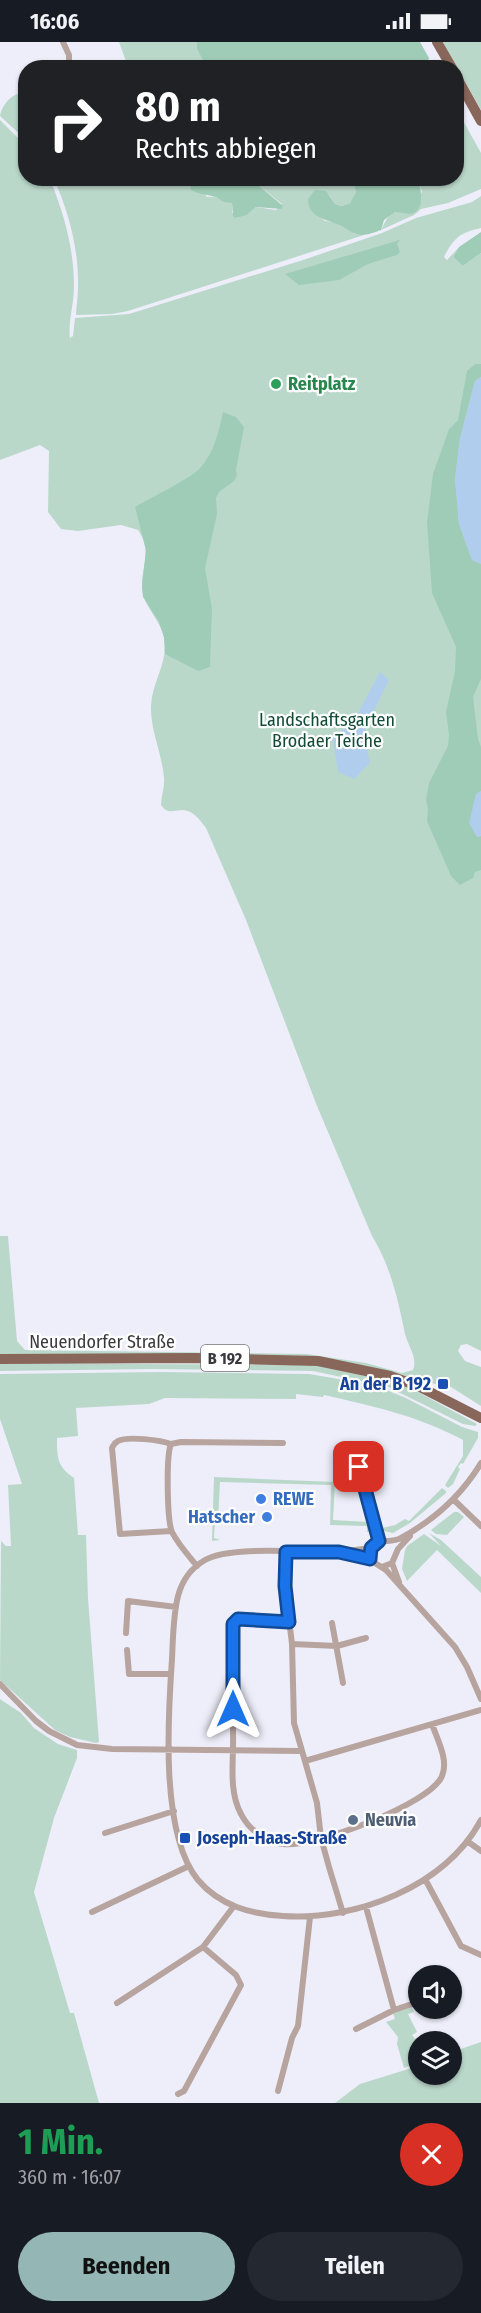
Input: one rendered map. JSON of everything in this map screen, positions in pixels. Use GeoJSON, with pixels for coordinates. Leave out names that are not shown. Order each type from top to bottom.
{"type":"FeatureCollection","features":[{"type":"Feature","properties":{"kind":"main road"},"geometry":{"type":"LineString","coordinates":[[437,42],[447,60]]}},
{"type":"Feature","properties":{"kind":"main road"},"geometry":{"type":"LineString","coordinates":[[464,90],[481,121]]}},
{"type":"Feature","properties":{"kind":"main road","name":"Neuendorfer Straße"},"geometry":{"type":"LineString","coordinates":[[0,1359],[251,1358],[318,1361],[390,1376],[418,1386],[481,1418]]}},
{"type":"Feature","properties":{"kind":"street"},"geometry":{"type":"LineString","coordinates":[[63,42],[69,60]]}},
{"type":"Feature","properties":{"kind":"street"},"geometry":{"type":"LineString","coordinates":[[171,1531],[120,1534],[112,1448],[115,1442],[158,1440],[171,1444],[283,1443]]}},
{"type":"Feature","properties":{"kind":"street"},"geometry":{"type":"LineString","coordinates":[[171,1444],[167,1456],[171,1531],[197,1566]]}},
{"type":"Feature","properties":{"kind":"street"},"geometry":{"type":"LineString","coordinates":[[355,1450],[379,1541]]}},
{"type":"Feature","properties":{"kind":"street"},"geometry":{"type":"LineString","coordinates":[[481,1464],[468,1485],[454,1500],[401,1538],[388,1542],[379,1541],[371,1548],[339,1552],[222,1553],[197,1566],[182,1586],[176,1607],[171,1674],[170,1750],[174,1811],[183,1851],[189,1866],[207,1889],[219,1899],[234,1906],[270,1916],[309,1917],[343,1913],[366,1907],[398,1894],[425,1879],[468,1841],[481,1820]]}},
{"type":"Feature","properties":{"kind":"street"},"geometry":{"type":"LineString","coordinates":[[454,1500],[481,1526]]}},
{"type":"Feature","properties":{"kind":"street"},"geometry":{"type":"LineString","coordinates":[[403,1590],[392,1563],[401,1545],[421,1525]]}},
{"type":"Feature","properties":{"kind":"street"},"geometry":{"type":"LineString","coordinates":[[388,1542],[396,1553]]}},
{"type":"Feature","properties":{"kind":"street"},"geometry":{"type":"LineString","coordinates":[[370,1559],[371,1548]]}},
{"type":"Feature","properties":{"kind":"street"},"geometry":{"type":"LineString","coordinates":[[286,1552],[285,1586],[292,1644],[294,1723],[317,1803],[321,1838],[343,1913]]}},
{"type":"Feature","properties":{"kind":"street"},"geometry":{"type":"LineString","coordinates":[[339,1552],[370,1559],[375,1565],[382,1567],[455,1647],[481,1699]]}},
{"type":"Feature","properties":{"kind":"street"},"geometry":{"type":"LineString","coordinates":[[382,1567],[392,1563]]}},
{"type":"Feature","properties":{"kind":"street"},"geometry":{"type":"LineString","coordinates":[[126,1633],[128,1601],[176,1607]]}},
{"type":"Feature","properties":{"kind":"street"},"geometry":{"type":"LineString","coordinates":[[289,1622],[238,1619],[233,1624],[233,1789],[241,1816],[259,1835],[282,1844],[295,1845],[321,1838],[384,1817],[438,1784],[444,1772],[444,1761],[432,1724]]}},
{"type":"Feature","properties":{"kind":"street"},"geometry":{"type":"LineString","coordinates":[[332,1623],[343,1683]]}},
{"type":"Feature","properties":{"kind":"street"},"geometry":{"type":"LineString","coordinates":[[292,1644],[337,1646],[366,1638]]}},
{"type":"Feature","properties":{"kind":"street"},"geometry":{"type":"LineString","coordinates":[[127,1650],[129,1674],[171,1674]]}},
{"type":"Feature","properties":{"kind":"street"},"geometry":{"type":"LineString","coordinates":[[0,1684],[36,1721],[49,1731],[77,1745],[112,1749],[301,1751]]}},
{"type":"Feature","properties":{"kind":"street"},"geometry":{"type":"LineString","coordinates":[[305,1761],[481,1710]]}},
{"type":"Feature","properties":{"kind":"street"},"geometry":{"type":"LineString","coordinates":[[105,1833],[174,1811]]}},
{"type":"Feature","properties":{"kind":"street"},"geometry":{"type":"LineString","coordinates":[[468,1841],[481,1851]]}},
{"type":"Feature","properties":{"kind":"street"},"geometry":{"type":"LineString","coordinates":[[92,1912],[189,1866]]}},
{"type":"Feature","properties":{"kind":"street"},"geometry":{"type":"LineString","coordinates":[[425,1879],[461,1947],[481,1955]]}},
{"type":"Feature","properties":{"kind":"street"},"geometry":{"type":"LineString","coordinates":[[117,2003],[203,1947],[234,1906]]}},
{"type":"Feature","properties":{"kind":"street"},"geometry":{"type":"LineString","coordinates":[[366,1907],[394,2010]]}},
{"type":"Feature","properties":{"kind":"street"},"geometry":{"type":"LineString","coordinates":[[278,2091],[292,2038],[298,2026],[309,1917]]}},
{"type":"Feature","properties":{"kind":"street"},"geometry":{"type":"LineString","coordinates":[[178,2094],[184,2091],[241,1985],[236,1975],[203,1947]]}},
{"type":"Feature","properties":{"kind":"street"},"geometry":{"type":"LineString","coordinates":[[356,2029],[408,2005]]}},
{"type":"Feature","properties":{"kind":"green space"},"geometry":{"type":"Polygon","coordinates":[[[119,42],[197,42],[197,49],[202,60],[125,60],[119,42]]]}},
{"type":"Feature","properties":{"kind":"green space"},"geometry":{"type":"Polygon","coordinates":[[[197,42],[420,42],[429,58],[428,60],[202,60],[197,49],[197,42]]]}},
{"type":"Feature","properties":{"kind":"green space"},"geometry":{"type":"Polygon","coordinates":[[[443,42],[481,42],[481,110],[464,80],[464,60],[453,60],[443,42]]]}},
{"type":"Feature","properties":{"kind":"green space"},"geometry":{"type":"Polygon","coordinates":[[[18,94],[18,133],[0,116],[3,108],[14,95],[18,94]]]}},
{"type":"Feature","properties":{"kind":"green space","name":"Landschaftsgarten Brodaer Teiche"},"geometry":{"type":"Polygon","coordinates":[[[0,120],[18,138],[18,186],[53,186],[60,205],[74,273],[70,338],[73,336],[75,318],[129,314],[303,260],[382,233],[416,218],[472,202],[481,196],[481,228],[458,237],[444,257],[447,260],[459,247],[453,257],[463,266],[481,253],[481,1351],[467,1344],[461,1345],[458,1351],[465,1361],[481,1367],[481,1406],[443,1382],[439,1385],[366,1366],[0,1355],[0,1236],[8,1236],[17,1341],[25,1350],[307,1354],[366,1363],[402,1373],[413,1370],[414,1366],[389,1272],[317,1106],[246,920],[206,828],[190,812],[168,811],[161,805],[164,778],[152,723],[151,705],[165,647],[162,631],[143,595],[142,580],[146,552],[142,538],[138,530],[121,525],[78,531],[61,529],[48,512],[49,451],[40,445],[0,460],[0,120]]]}},
{"type":"Feature","properties":{"kind":"green space"},"geometry":{"type":"Polygon","coordinates":[[[464,122],[481,153],[481,189],[448,203],[421,209],[414,215],[381,230],[393,213],[407,214],[422,192],[420,186],[464,186],[464,122]]]}},
{"type":"Feature","properties":{"kind":"green space"},"geometry":{"type":"Polygon","coordinates":[[[57,186],[198,186],[207,197],[232,203],[232,213],[247,215],[256,207],[276,210],[282,204],[260,186],[356,186],[350,203],[342,206],[335,204],[329,195],[311,209],[325,221],[334,222],[356,234],[364,235],[128,311],[76,315],[77,260],[64,205],[57,186]]]}},
{"type":"Feature","properties":{"kind":"green space"},"geometry":{"type":"Polygon","coordinates":[[[190,186],[259,186],[283,206],[282,209],[256,207],[247,215],[235,218],[232,203],[191,190],[190,186]]]}},
{"type":"Feature","properties":{"kind":"green space"},"geometry":{"type":"Polygon","coordinates":[[[355,186],[419,186],[421,199],[415,212],[410,214],[395,212],[384,220],[381,230],[362,235],[319,217],[309,205],[308,199],[315,190],[326,191],[335,204],[342,206],[350,203],[356,192],[355,186]]]}},
{"type":"Feature","properties":{"kind":"green space"},"geometry":{"type":"Polygon","coordinates":[[[481,232],[481,253],[463,266],[453,257],[459,247],[481,232]]]}},
{"type":"Feature","properties":{"kind":"green space"},"geometry":{"type":"Polygon","coordinates":[[[400,240],[397,244],[400,252],[397,255],[368,264],[339,280],[299,285],[285,274],[400,240]]]}},
{"type":"Feature","properties":{"kind":"green space"},"geometry":{"type":"Polygon","coordinates":[[[475,364],[481,364],[481,377],[475,381],[460,438],[455,479],[459,524],[472,560],[481,564],[481,679],[473,697],[481,747],[481,791],[476,794],[477,837],[481,836],[481,870],[475,872],[473,878],[460,885],[451,876],[427,821],[426,800],[429,783],[448,746],[446,712],[455,671],[456,647],[432,593],[427,522],[433,474],[449,429],[458,420],[467,371],[475,364]]]}},
{"type":"Feature","properties":{"kind":"green space"},"geometry":{"type":"Polygon","coordinates":[[[223,412],[236,417],[244,427],[237,475],[234,481],[219,492],[216,498],[217,514],[205,568],[212,609],[210,667],[198,671],[165,654],[164,637],[159,622],[143,597],[146,550],[135,507],[179,483],[200,468],[212,449],[223,412]]]}},
{"type":"Feature","properties":{"kind":"green space"},"geometry":{"type":"Polygon","coordinates":[[[0,1363],[315,1365],[403,1384],[477,1424],[475,1426],[463,1424],[388,1387],[313,1371],[154,1369],[0,1371],[0,1363]]]}},
{"type":"Feature","properties":{"kind":"green space"},"geometry":{"type":"Polygon","coordinates":[[[160,1372],[309,1374],[374,1385],[406,1398],[462,1427],[478,1432],[478,1438],[463,1464],[461,1463],[458,1467],[460,1469],[453,1484],[448,1488],[445,1485],[463,1456],[463,1440],[412,1418],[324,1395],[323,1397],[296,1394],[296,1399],[165,1398],[149,1404],[76,1408],[78,1436],[57,1438],[57,1451],[64,1470],[74,1478],[78,1535],[86,1535],[88,1598],[99,1742],[96,1743],[70,1737],[55,1730],[0,1680],[1,1541],[6,1546],[11,1546],[8,1485],[22,1484],[0,1419],[0,1374],[160,1372]]]}},
{"type":"Feature","properties":{"kind":"green space"},"geometry":{"type":"Polygon","coordinates":[[[214,1477],[335,1482],[333,1520],[368,1522],[370,1532],[367,1532],[367,1526],[330,1525],[331,1485],[220,1482],[218,1521],[215,1521],[214,1538],[220,1540],[212,1541],[214,1477]]]}},
{"type":"Feature","properties":{"kind":"green space"},"geometry":{"type":"Polygon","coordinates":[[[442,1488],[446,1493],[410,1523],[393,1533],[384,1531],[382,1528],[395,1525],[405,1519],[409,1521],[442,1488]]]}},
{"type":"Feature","properties":{"kind":"green space"},"geometry":{"type":"Polygon","coordinates":[[[454,1512],[464,1517],[447,1535],[436,1534],[431,1530],[454,1512]]]}},
{"type":"Feature","properties":{"kind":"green space"},"geometry":{"type":"Polygon","coordinates":[[[429,1533],[441,1540],[481,1577],[481,1593],[437,1550],[407,1581],[402,1569],[407,1546],[424,1534],[441,1546],[429,1533]]]}},
{"type":"Feature","properties":{"kind":"green space"},"geometry":{"type":"Polygon","coordinates":[[[0,1699],[21,1713],[34,1728],[58,1744],[77,1750],[77,1758],[54,1818],[34,1892],[70,2013],[74,2013],[99,2103],[0,2103],[0,1699]]]}},
{"type":"Feature","properties":{"kind":"green space"},"geometry":{"type":"Polygon","coordinates":[[[408,2007],[408,2019],[410,2019],[416,2031],[408,2031],[408,2067],[404,2068],[397,2044],[398,2037],[386,2022],[395,2019],[393,2013],[408,2007]]]}},
{"type":"Feature","properties":{"kind":"green space"},"geometry":{"type":"Polygon","coordinates":[[[481,2042],[481,2103],[335,2103],[360,2084],[408,2069],[408,2085],[462,2085],[462,2049],[481,2042]]]}},
{"type":"Feature","properties":{"kind":"water"},"geometry":{"type":"Polygon","coordinates":[[[481,377],[481,564],[472,560],[459,524],[455,479],[460,438],[475,381],[481,377]]]}},
{"type":"Feature","properties":{"kind":"water"},"geometry":{"type":"Polygon","coordinates":[[[380,672],[389,680],[364,731],[370,763],[354,779],[338,772],[333,739],[355,719],[380,672]]]}},
{"type":"Feature","properties":{"kind":"water"},"geometry":{"type":"Polygon","coordinates":[[[481,791],[481,836],[477,837],[469,823],[476,794],[481,791]]]}},
{"type":"Feature","properties":{"kind":"place","name":"Reitplatz"},"geometry":{"type":"Point","coordinates":[276,384]}},
{"type":"Feature","properties":{"kind":"place","name":"An der B 192"},"geometry":{"type":"Point","coordinates":[443,1384]}},
{"type":"Feature","properties":{"kind":"place","name":"REWE"},"geometry":{"type":"Point","coordinates":[261,1499]}},
{"type":"Feature","properties":{"kind":"place","name":"Hatscher"},"geometry":{"type":"Point","coordinates":[267,1517]}},
{"type":"Feature","properties":{"kind":"place","name":"Neuvia"},"geometry":{"type":"Point","coordinates":[353,1820]}},
{"type":"Feature","properties":{"kind":"place","name":"Joseph-Haas-Straße"},"geometry":{"type":"Point","coordinates":[185,1838]}},
{"type":"Feature","properties":{"kind":"route"},"geometry":{"type":"LineString","coordinates":[[233,1709],[233,1624],[238,1619],[289,1622],[285,1586],[286,1552],[339,1552],[370,1559],[369,1552],[379,1541],[359,1467]]}}]}
